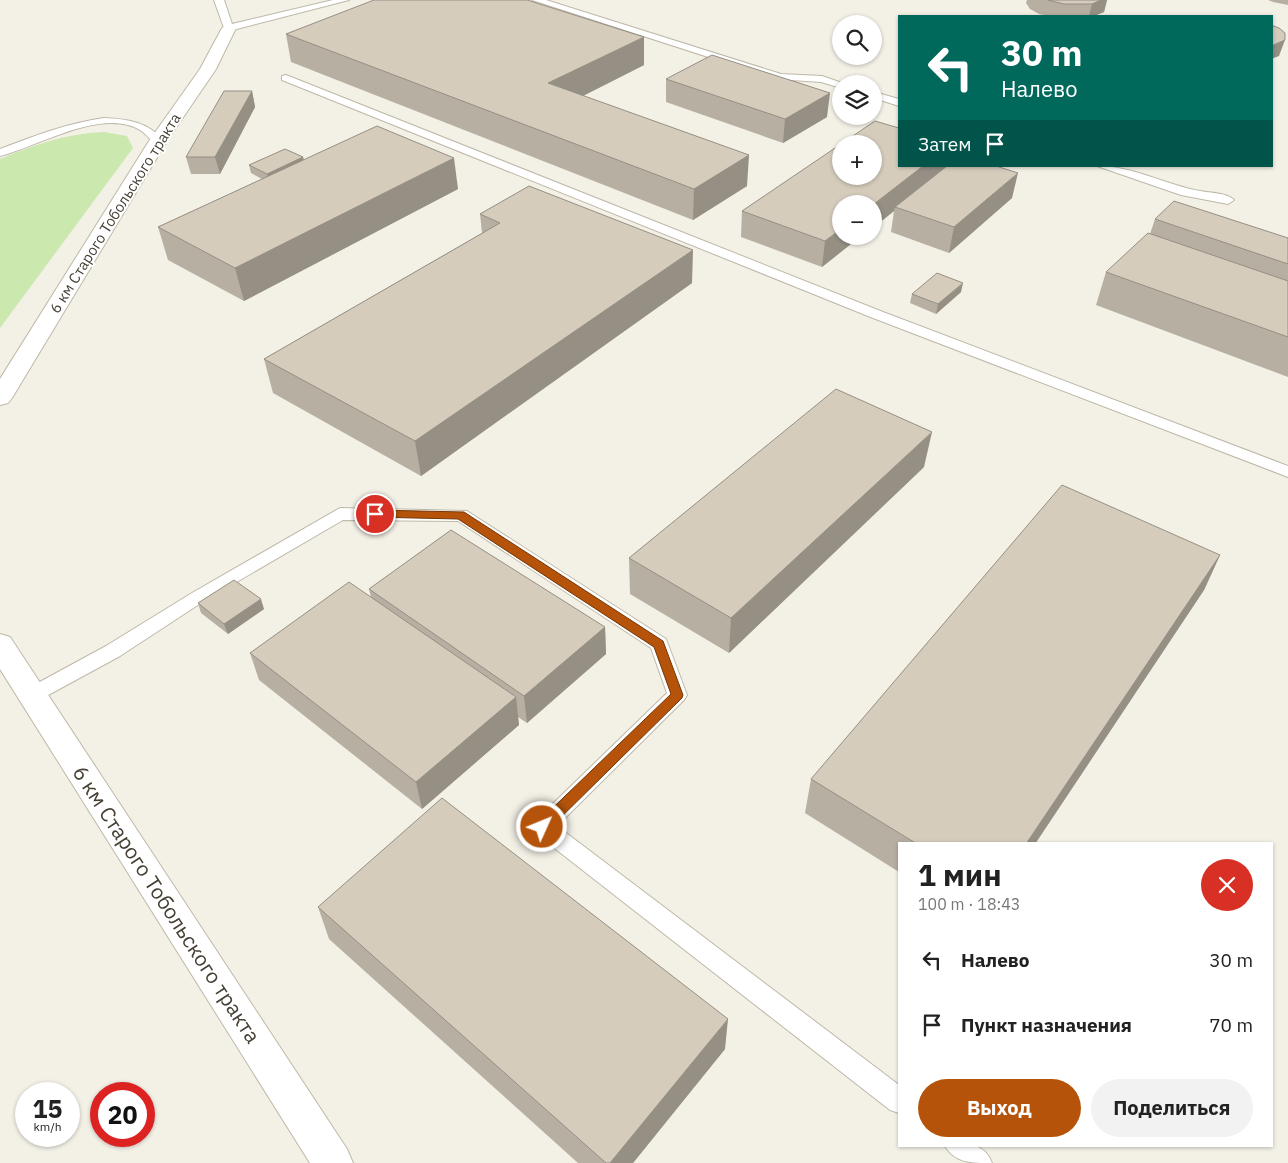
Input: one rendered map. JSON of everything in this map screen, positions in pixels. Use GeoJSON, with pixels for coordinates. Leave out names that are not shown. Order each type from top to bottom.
{"type":"FeatureCollection","features":[{"type":"Feature","properties":{"kind":"street","name":"6 км Старого Тобольского тракта"},"geometry":{"type":"LineString","coordinates":[[0,398],[158,141],[208,69],[229,28]]}},
{"type":"Feature","properties":{"kind":"street","name":"6 км Старого Тобольского тракта"},"geometry":{"type":"LineString","coordinates":[[0,645],[333,1163]]}},
{"type":"Feature","properties":{"kind":"lane"},"geometry":{"type":"LineString","coordinates":[[220,0],[229,28],[344,0]]}},
{"type":"Feature","properties":{"kind":"lane"},"geometry":{"type":"LineString","coordinates":[[538,0],[780,77],[822,79],[832,82]]}},
{"type":"Feature","properties":{"kind":"lane"},"geometry":{"type":"LineString","coordinates":[[286,78],[868,312],[1288,472]]}},
{"type":"Feature","properties":{"kind":"lane"},"geometry":{"type":"LineString","coordinates":[[882,98],[898,103]]}},
{"type":"Feature","properties":{"kind":"lane"},"geometry":{"type":"LineString","coordinates":[[0,153],[60,130],[94,122],[129,122],[151,131],[158,141]]}},
{"type":"Feature","properties":{"kind":"lane"},"geometry":{"type":"LineString","coordinates":[[1106,167],[1185,192],[1228,200]]}},
{"type":"Feature","properties":{"kind":"lane"},"geometry":{"type":"LineString","coordinates":[[32,695],[113,651],[340,514],[460,515],[659,644],[677,695],[542,827],[898,1100]]}},
{"type":"Feature","properties":{"kind":"lane"},"geometry":{"type":"LineString","coordinates":[[959,1147],[979,1163]]}},
{"type":"Feature","properties":{"kind":"green space"},"geometry":{"type":"Polygon","coordinates":[[[104,132],[127,136],[133,148],[0,328],[0,159],[51,141],[76,135],[104,132]]]}},
{"type":"Feature","properties":{"kind":"building"},"geometry":{"type":"Polygon","coordinates":[[[374,0],[527,0],[644,37],[548,83],[749,155],[694,189],[286,34],[374,0]]]}},
{"type":"Feature","properties":{"kind":"building"},"geometry":{"type":"Polygon","coordinates":[[[1048,0],[1101,0],[1092,4],[1064,4],[1048,0]]]}},
{"type":"Feature","properties":{"kind":"building"},"geometry":{"type":"Polygon","coordinates":[[[1273,26],[1285,33],[1285,40],[1273,45],[1273,26]]]}},
{"type":"Feature","properties":{"kind":"building"},"geometry":{"type":"Polygon","coordinates":[[[712,55],[830,93],[785,119],[666,79],[712,55]]]}},
{"type":"Feature","properties":{"kind":"building"},"geometry":{"type":"Polygon","coordinates":[[[224,91],[252,91],[215,157],[186,157],[224,91]]]}},
{"type":"Feature","properties":{"kind":"building"},"geometry":{"type":"Polygon","coordinates":[[[882,123],[898,128],[898,167],[922,167],[882,198],[882,195],[832,195],[832,236],[825,241],[742,211],[832,150],[832,185],[882,185],[882,135],[854,135],[869,125],[882,125],[882,123]]]}},
{"type":"Feature","properties":{"kind":"building"},"geometry":{"type":"Polygon","coordinates":[[[377,126],[454,158],[235,268],[158,227],[377,126]]]}},
{"type":"Feature","properties":{"kind":"building"},"geometry":{"type":"Polygon","coordinates":[[[285,149],[303,157],[267,174],[249,165],[285,149]]]}},
{"type":"Feature","properties":{"kind":"building"},"geometry":{"type":"Polygon","coordinates":[[[946,167],[999,167],[1018,173],[954,227],[895,207],[946,167]]]}},
{"type":"Feature","properties":{"kind":"building"},"geometry":{"type":"Polygon","coordinates":[[[529,186],[693,250],[415,441],[264,359],[500,223],[480,214],[529,186]]]}},
{"type":"Feature","properties":{"kind":"building"},"geometry":{"type":"Polygon","coordinates":[[[1174,201],[1288,238],[1288,264],[1155,219],[1174,201]]]}},
{"type":"Feature","properties":{"kind":"building"},"geometry":{"type":"Polygon","coordinates":[[[1148,233],[1288,281],[1288,337],[1106,272],[1148,233]]]}},
{"type":"Feature","properties":{"kind":"building"},"geometry":{"type":"Polygon","coordinates":[[[937,273],[963,283],[938,304],[912,294],[937,273]]]}},
{"type":"Feature","properties":{"kind":"building"},"geometry":{"type":"Polygon","coordinates":[[[836,389],[932,432],[731,618],[629,558],[836,389]]]}},
{"type":"Feature","properties":{"kind":"building"},"geometry":{"type":"Polygon","coordinates":[[[1062,485],[1220,555],[1027,842],[914,842],[811,779],[1062,485]]]}},
{"type":"Feature","properties":{"kind":"building"},"geometry":{"type":"Polygon","coordinates":[[[451,530],[605,627],[524,696],[369,589],[451,530]]]}},
{"type":"Feature","properties":{"kind":"building"},"geometry":{"type":"Polygon","coordinates":[[[234,580],[261,599],[224,624],[198,603],[234,580]]]}},
{"type":"Feature","properties":{"kind":"building"},"geometry":{"type":"Polygon","coordinates":[[[349,582],[516,697],[416,782],[250,653],[349,582]]]}},
{"type":"Feature","properties":{"kind":"building"},"geometry":{"type":"Polygon","coordinates":[[[442,798],[728,1019],[610,1163],[606,1163],[318,907],[442,798]]]}},
{"type":"Feature","properties":{"kind":"route"},"geometry":{"type":"LineString","coordinates":[[375,514],[460,515],[659,644],[677,695],[542,827]]}}]}
